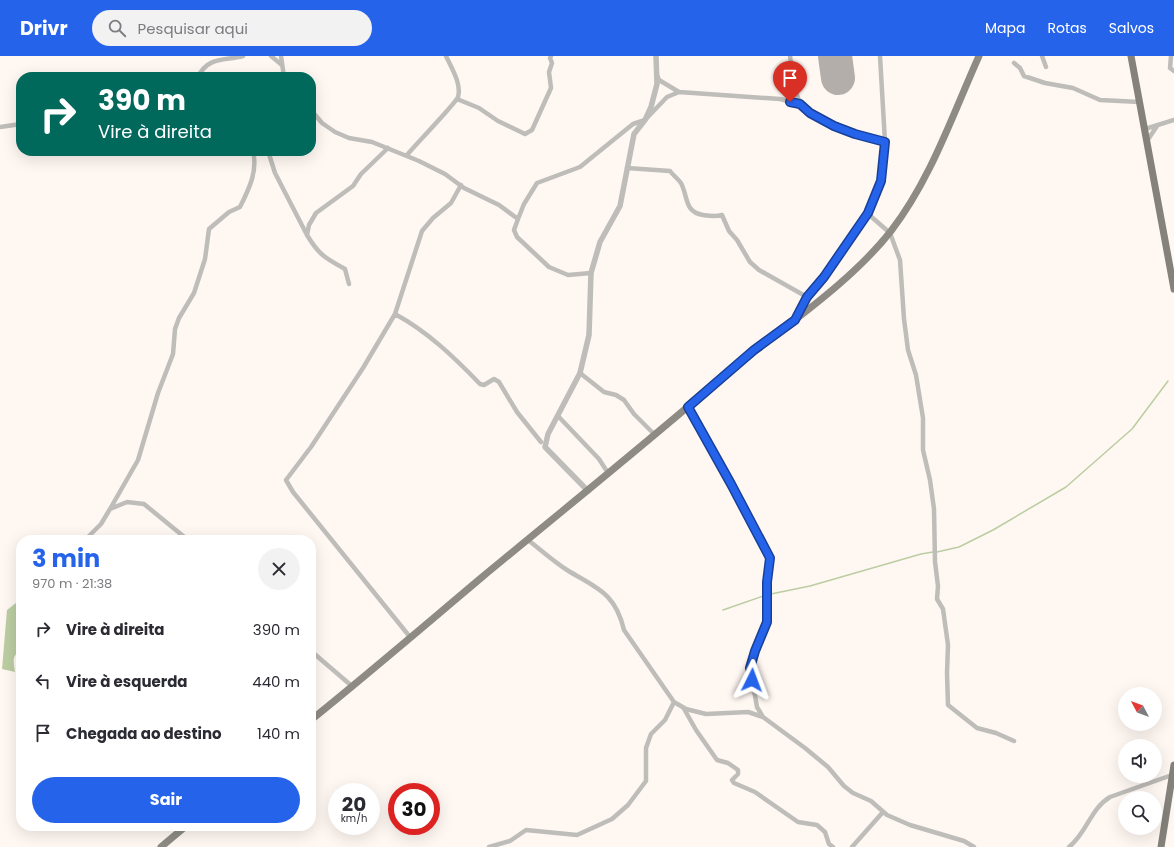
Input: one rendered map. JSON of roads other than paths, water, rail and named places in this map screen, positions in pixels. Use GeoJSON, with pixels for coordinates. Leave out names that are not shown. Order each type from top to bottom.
{"type":"FeatureCollection","features":[{"type":"Feature","properties":{"kind":"highway"},"geometry":{"type":"LineString","coordinates":[[1131,56],[1174,289]]}},
{"type":"Feature","properties":{"kind":"highway"},"geometry":{"type":"LineString","coordinates":[[1161,847],[1174,765]]}},
{"type":"Feature","properties":{"kind":"main road"},"geometry":{"type":"LineString","coordinates":[[316,716],[588,491],[754,350],[795,320],[863,261],[890,233],[908,208],[930,170],[979,56]]}},
{"type":"Feature","properties":{"kind":"main road"},"geometry":{"type":"LineString","coordinates":[[161,847],[180,831]]}},
{"type":"Feature","properties":{"kind":"street"},"geometry":{"type":"LineString","coordinates":[[201,72],[204,68],[219,59],[243,56]]}},
{"type":"Feature","properties":{"kind":"street"},"geometry":{"type":"LineString","coordinates":[[271,56],[282,64]]}},
{"type":"Feature","properties":{"kind":"street"},"geometry":{"type":"LineString","coordinates":[[281,56],[283,72]]}},
{"type":"Feature","properties":{"kind":"street"},"geometry":{"type":"LineString","coordinates":[[408,155],[457,99],[457,84],[446,56]]}},
{"type":"Feature","properties":{"kind":"street"},"geometry":{"type":"LineString","coordinates":[[457,99],[479,108],[498,121],[525,134],[532,130],[551,88],[549,72],[552,63],[550,58],[552,56]]}},
{"type":"Feature","properties":{"kind":"street"},"geometry":{"type":"LineString","coordinates":[[588,491],[545,446],[548,434],[580,374],[588,336],[591,273],[600,242],[620,206],[634,134],[651,107],[657,84],[656,56]]}},
{"type":"Feature","properties":{"kind":"street"},"geometry":{"type":"LineString","coordinates":[[790,56],[794,84],[800,104]]}},
{"type":"Feature","properties":{"kind":"street"},"geometry":{"type":"LineString","coordinates":[[795,320],[807,297],[824,277],[868,213],[881,181],[885,142],[880,56]]}},
{"type":"Feature","properties":{"kind":"street"},"geometry":{"type":"LineString","coordinates":[[1042,56],[1046,67]]}},
{"type":"Feature","properties":{"kind":"street"},"geometry":{"type":"LineString","coordinates":[[1171,56],[1170,68],[1174,72]]}},
{"type":"Feature","properties":{"kind":"street"},"geometry":{"type":"LineString","coordinates":[[1014,63],[1020,68],[1024,76],[1045,83],[1073,88],[1100,100],[1140,102]]}},
{"type":"Feature","properties":{"kind":"street"},"geometry":{"type":"LineString","coordinates":[[657,73],[659,80],[679,92]]}},
{"type":"Feature","properties":{"kind":"street"},"geometry":{"type":"LineString","coordinates":[[591,273],[568,275],[546,266],[517,237],[514,230],[524,204],[537,183],[580,168],[633,124],[644,120],[667,97],[679,92],[780,99],[800,104],[810,113],[834,126],[855,134],[885,142]]}},
{"type":"Feature","properties":{"kind":"street"},"geometry":{"type":"LineString","coordinates":[[316,115],[335,132],[349,138],[372,142],[408,155],[445,174],[461,186],[499,205],[518,219]]}},
{"type":"Feature","properties":{"kind":"street"},"geometry":{"type":"LineString","coordinates":[[1145,129],[1174,120]]}},
{"type":"Feature","properties":{"kind":"street"},"geometry":{"type":"LineString","coordinates":[[1147,141],[1156,127],[1166,122]]}},
{"type":"Feature","properties":{"kind":"street"},"geometry":{"type":"LineString","coordinates":[[0,127],[16,125]]}},
{"type":"Feature","properties":{"kind":"street"},"geometry":{"type":"LineString","coordinates":[[307,236],[309,225],[316,213],[353,186],[361,174],[388,148]]}},
{"type":"Feature","properties":{"kind":"street"},"geometry":{"type":"LineString","coordinates":[[90,535],[101,524],[138,460],[158,393],[173,354],[175,330],[179,318],[194,294],[202,266],[209,229],[229,212],[240,207],[254,175],[256,162],[255,156]]}},
{"type":"Feature","properties":{"kind":"street"},"geometry":{"type":"LineString","coordinates":[[270,156],[275,173],[307,236],[322,256],[345,269],[349,284]]}},
{"type":"Feature","properties":{"kind":"street"},"geometry":{"type":"LineString","coordinates":[[627,168],[670,171],[681,183],[688,207],[698,214],[712,217],[722,215],[729,231],[737,240],[750,262],[759,270],[807,297]]}},
{"type":"Feature","properties":{"kind":"street"},"geometry":{"type":"LineString","coordinates":[[410,637],[293,492],[286,480],[311,447],[363,368],[396,314],[422,231],[432,218],[451,203],[461,186]]}},
{"type":"Feature","properties":{"kind":"street"},"geometry":{"type":"LineString","coordinates":[[868,213],[890,233],[900,260],[904,319],[908,350],[916,375],[923,418],[923,450],[930,480],[934,509],[935,562],[938,586],[937,600],[943,609],[948,645],[948,705],[978,728],[996,733],[1014,741]]}},
{"type":"Feature","properties":{"kind":"street"},"geometry":{"type":"LineString","coordinates":[[396,314],[425,331],[455,358],[480,384],[484,385],[494,379],[499,382],[517,412],[541,442]]}},
{"type":"Feature","properties":{"kind":"street"},"geometry":{"type":"LineString","coordinates":[[580,374],[604,392],[616,395],[624,400],[634,414],[655,434]]}},
{"type":"Feature","properties":{"kind":"street"},"geometry":{"type":"LineString","coordinates":[[688,407],[770,558],[767,582],[767,622],[755,651],[750,668],[757,707],[763,717]]}},
{"type":"Feature","properties":{"kind":"street"},"geometry":{"type":"LineString","coordinates":[[558,416],[599,459],[608,473]]}},
{"type":"Feature","properties":{"kind":"street"},"geometry":{"type":"LineString","coordinates":[[110,509],[127,502],[144,504],[182,535]]}},
{"type":"Feature","properties":{"kind":"street"},"geometry":{"type":"LineString","coordinates":[[528,540],[567,570],[593,584],[610,600],[621,616],[624,630],[674,702],[683,708],[706,714],[748,712],[763,717],[828,767],[844,786],[853,793],[871,801],[883,812],[910,825],[946,835],[974,847]]}},
{"type":"Feature","properties":{"kind":"street"},"geometry":{"type":"LineString","coordinates":[[316,655],[353,687]]}},
{"type":"Feature","properties":{"kind":"street"},"geometry":{"type":"LineString","coordinates":[[489,847],[510,841],[526,830],[577,835],[612,819],[628,805],[646,781],[646,748],[651,734],[665,720],[674,702]]}},
{"type":"Feature","properties":{"kind":"street"},"geometry":{"type":"LineString","coordinates":[[683,708],[717,760],[728,763],[738,770],[738,774],[732,780],[734,784],[755,792],[798,822],[817,825],[824,832],[829,844],[833,847]]}},
{"type":"Feature","properties":{"kind":"street"},"geometry":{"type":"LineString","coordinates":[[1069,847],[1075,842],[1103,802],[1110,797],[1172,775]]}},
{"type":"Feature","properties":{"kind":"street"},"geometry":{"type":"LineString","coordinates":[[852,847],[883,812]]}},
{"type":"Feature","properties":{"kind":"waterway"},"geometry":{"type":"LineString","coordinates":[[937,552],[959,547],[993,530],[1066,487],[1132,429],[1168,381]]}},
{"type":"Feature","properties":{"kind":"waterway"},"geometry":{"type":"LineString","coordinates":[[723,610],[766,595],[810,586],[921,554],[933,552]]}}]}
